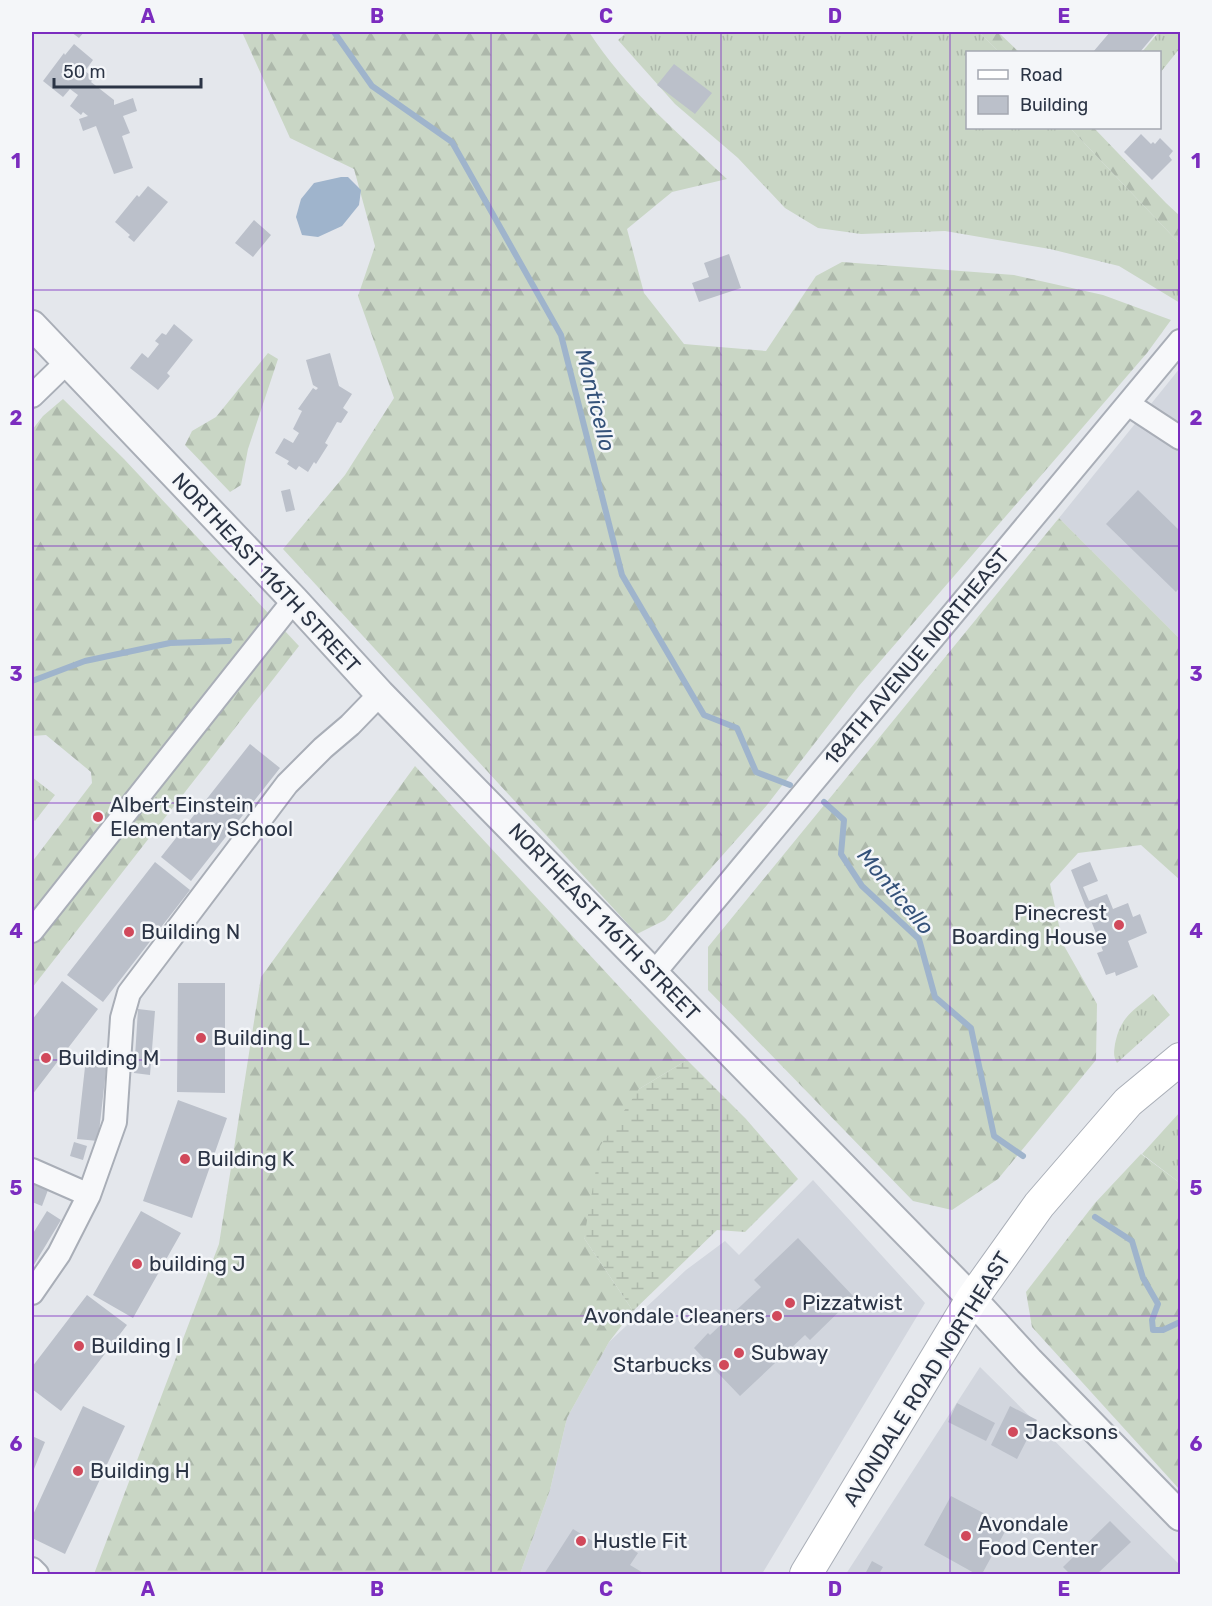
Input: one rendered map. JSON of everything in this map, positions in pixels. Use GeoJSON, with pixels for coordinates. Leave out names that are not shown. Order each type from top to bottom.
{"type":"FeatureCollection","features":[{"type":"Feature","properties":{"kind":"main road","name":"AVONDALE ROAD NORTHEAST"},"geometry":{"type":"LineString","coordinates":[[806,1575],[972,1299],[1039,1205],[1128,1102],[1180,1059]]}},
{"type":"Feature","properties":{"kind":"street","name":"NORTHEAST 116TH STREET"},"geometry":{"type":"LineString","coordinates":[[32,325],[294,600],[380,694],[972,1299],[1180,1516]]}},
{"type":"Feature","properties":{"kind":"street","name":"184TH AVENUE NORTHEAST"},"geometry":{"type":"LineString","coordinates":[[654,974],[1180,341]]}},
{"type":"Feature","properties":{"kind":"street"},"geometry":{"type":"LineString","coordinates":[[32,396],[67,362]]}},
{"type":"Feature","properties":{"kind":"street"},"geometry":{"type":"LineString","coordinates":[[1128,404],[1180,438]]}},
{"type":"Feature","properties":{"kind":"street"},"geometry":{"type":"LineString","coordinates":[[32,931],[294,600]]}},
{"type":"Feature","properties":{"kind":"street"},"geometry":{"type":"LineString","coordinates":[[32,1293],[59,1254],[89,1196],[115,1122],[122,1018],[129,993],[287,784],[380,694]]}},
{"type":"Feature","properties":{"kind":"street"},"geometry":{"type":"LineString","coordinates":[[32,1170],[89,1196]]}},
{"type":"Feature","properties":{"kind":"street"},"geometry":{"type":"LineString","coordinates":[[32,1569],[37,1575]]}},
{"type":"Feature","properties":{"kind":"shaded area"},"geometry":{"type":"Polygon","coordinates":[[[1180,368],[1180,639],[1059,518],[1180,368]]]}},
{"type":"Feature","properties":{"kind":"shaded area"},"geometry":{"type":"Polygon","coordinates":[[[813,1180],[925,1303],[762,1574],[520,1574],[550,1490],[567,1418],[609,1342],[686,1270],[725,1241],[739,1255],[813,1180]]]}},
{"type":"Feature","properties":{"kind":"shaded area"},"geometry":{"type":"Polygon","coordinates":[[[980,1367],[1180,1565],[1180,1574],[846,1574],[980,1367]]]}},
{"type":"Feature","properties":{"kind":"green space"},"geometry":{"type":"Polygon","coordinates":[[[242,32],[589,32],[619,73],[727,179],[672,192],[627,229],[644,293],[684,344],[766,351],[816,276],[842,262],[1014,275],[1103,295],[1171,320],[1147,353],[858,687],[767,805],[665,920],[637,934],[283,549],[345,475],[394,398],[358,296],[375,246],[354,169],[290,138],[242,32]]]}},
{"type":"Feature","properties":{"kind":"green space"},"geometry":{"type":"Polygon","coordinates":[[[627,32],[979,32],[998,51],[966,51],[966,129],[1071,129],[1180,244],[1180,303],[1119,266],[1050,249],[945,231],[861,234],[818,228],[785,208],[738,158],[675,104],[618,40],[627,32]]]}},
{"type":"Feature","properties":{"kind":"green space"},"geometry":{"type":"Polygon","coordinates":[[[979,32],[998,32],[1018,51],[998,51],[979,32]]]}},
{"type":"Feature","properties":{"kind":"green space"},"geometry":{"type":"Polygon","coordinates":[[[1159,32],[1180,32],[1180,48],[1161,72],[1161,51],[1143,51],[1159,32]]]}},
{"type":"Feature","properties":{"kind":"green space"},"geometry":{"type":"Polygon","coordinates":[[[1071,129],[1095,129],[1180,216],[1180,244],[1071,129]]]}},
{"type":"Feature","properties":{"kind":"green space"},"geometry":{"type":"Polygon","coordinates":[[[268,353],[278,359],[248,449],[241,485],[230,492],[185,445],[192,431],[216,417],[268,353]]]}},
{"type":"Feature","properties":{"kind":"green space","name":"Albert Einstein Elementary School"},"geometry":{"type":"Polygon","coordinates":[[[63,399],[124,459],[299,646],[32,988],[32,862],[92,783],[91,772],[46,735],[32,736],[32,430],[43,416],[63,399]]]}},
{"type":"Feature","properties":{"kind":"green space"},"geometry":{"type":"Polygon","coordinates":[[[1059,518],[1180,639],[1180,880],[1141,845],[1078,853],[1050,884],[1063,944],[1097,1004],[1096,1060],[998,1179],[952,1210],[913,1201],[708,990],[708,947],[1059,518]]]}},
{"type":"Feature","properties":{"kind":"green space"},"geometry":{"type":"Polygon","coordinates":[[[415,766],[687,1060],[639,1089],[584,1238],[633,1311],[609,1342],[567,1418],[550,1490],[520,1574],[94,1574],[219,1244],[261,977],[415,766]]]}},
{"type":"Feature","properties":{"kind":"green space"},"geometry":{"type":"Polygon","coordinates":[[[32,777],[55,795],[35,821],[32,818],[32,777]]]}},
{"type":"Feature","properties":{"kind":"green space"},"geometry":{"type":"Polygon","coordinates":[[[1153,994],[1170,1015],[1117,1063],[1114,1049],[1117,1035],[1124,1021],[1133,1010],[1153,994]]]}},
{"type":"Feature","properties":{"kind":"green space"},"geometry":{"type":"Polygon","coordinates":[[[687,1060],[746,1119],[798,1179],[745,1232],[717,1230],[633,1311],[584,1238],[600,1146],[639,1089],[687,1060]]]}},
{"type":"Feature","properties":{"kind":"green space"},"geometry":{"type":"Polygon","coordinates":[[[1180,1112],[1180,1183],[1142,1154],[1180,1112]]]}},
{"type":"Feature","properties":{"kind":"green space"},"geometry":{"type":"Polygon","coordinates":[[[1141,1154],[1180,1183],[1180,1490],[1032,1327],[1026,1292],[1095,1203],[1141,1154]]]}},
{"type":"Feature","properties":{"kind":"water"},"geometry":{"type":"Polygon","coordinates":[[[348,177],[361,190],[359,205],[342,226],[318,237],[302,235],[296,217],[301,199],[314,183],[348,177]]]}},
{"type":"Feature","properties":{"kind":"building"},"geometry":{"type":"Polygon","coordinates":[[[71,32],[84,32],[79,38],[71,32]]]}},
{"type":"Feature","properties":{"kind":"building"},"geometry":{"type":"Polygon","coordinates":[[[1110,32],[1156,33],[1141,51],[1094,51],[1110,32]]]}},
{"type":"Feature","properties":{"kind":"building"},"geometry":{"type":"Polygon","coordinates":[[[74,44],[93,60],[85,71],[94,78],[91,82],[114,100],[114,105],[133,98],[137,111],[123,116],[130,133],[122,136],[133,168],[114,174],[96,126],[83,131],[79,119],[88,116],[83,112],[81,115],[70,106],[78,95],[70,89],[63,97],[43,81],[64,53],[65,55],[74,44]]]}},
{"type":"Feature","properties":{"kind":"building"},"geometry":{"type":"Polygon","coordinates":[[[674,64],[712,93],[695,114],[657,85],[674,64]]]}},
{"type":"Feature","properties":{"kind":"building"},"geometry":{"type":"Polygon","coordinates":[[[1141,134],[1151,144],[1153,142],[1155,144],[1160,138],[1173,151],[1169,156],[1172,160],[1152,180],[1124,152],[1141,134]]]}},
{"type":"Feature","properties":{"kind":"building"},"geometry":{"type":"Polygon","coordinates":[[[148,186],[168,202],[134,242],[128,237],[130,235],[115,222],[137,195],[139,197],[148,186]]]}},
{"type":"Feature","properties":{"kind":"building"},"geometry":{"type":"Polygon","coordinates":[[[254,220],[271,235],[253,257],[235,243],[254,220]]]}},
{"type":"Feature","properties":{"kind":"building"},"geometry":{"type":"Polygon","coordinates":[[[729,254],[741,288],[699,302],[692,283],[709,277],[704,263],[729,254]]]}},
{"type":"Feature","properties":{"kind":"building"},"geometry":{"type":"Polygon","coordinates":[[[174,324],[193,340],[167,373],[170,376],[158,390],[130,368],[142,353],[148,358],[159,344],[155,341],[162,333],[166,335],[174,324]]]}},
{"type":"Feature","properties":{"kind":"building"},"geometry":{"type":"Polygon","coordinates":[[[330,353],[339,386],[352,394],[343,408],[348,412],[341,423],[337,422],[325,443],[328,445],[316,464],[314,462],[308,472],[299,466],[296,470],[287,464],[289,461],[275,453],[284,438],[293,443],[299,433],[293,429],[302,411],[298,409],[313,388],[316,390],[318,388],[313,385],[306,360],[330,353]]]}},
{"type":"Feature","properties":{"kind":"building"},"geometry":{"type":"Polygon","coordinates":[[[290,489],[295,510],[286,512],[281,491],[290,489]]]}},
{"type":"Feature","properties":{"kind":"building"},"geometry":{"type":"Polygon","coordinates":[[[1138,490],[1180,531],[1180,587],[1176,592],[1106,524],[1138,490]]]}},
{"type":"Feature","properties":{"kind":"building"},"geometry":{"type":"Polygon","coordinates":[[[250,744],[280,768],[191,881],[161,857],[250,744]]]}},
{"type":"Feature","properties":{"kind":"building","name":"Building N"},"geometry":{"type":"Polygon","coordinates":[[[155,862],[190,890],[103,1002],[67,975],[155,862]]]}},
{"type":"Feature","properties":{"kind":"building","name":"Pinecrest Boarding House"},"geometry":{"type":"Polygon","coordinates":[[[1090,862],[1098,881],[1083,887],[1089,901],[1107,894],[1113,909],[1128,903],[1133,917],[1140,914],[1147,933],[1128,941],[1138,967],[1116,976],[1115,972],[1106,975],[1097,953],[1103,951],[1071,870],[1090,862]]]}},
{"type":"Feature","properties":{"kind":"building","name":"Building M"},"geometry":{"type":"Polygon","coordinates":[[[62,981],[98,1009],[32,1095],[32,1020],[62,981]]]}},
{"type":"Feature","properties":{"kind":"building","name":"Building L"},"geometry":{"type":"Polygon","coordinates":[[[178,983],[225,983],[225,1093],[177,1092],[178,983]]]}},
{"type":"Feature","properties":{"kind":"building"},"geometry":{"type":"Polygon","coordinates":[[[138,1009],[155,1011],[150,1075],[134,1073],[138,1009]]]}},
{"type":"Feature","properties":{"kind":"building"},"geometry":{"type":"Polygon","coordinates":[[[86,1058],[107,1061],[98,1141],[77,1139],[86,1058]]]}},
{"type":"Feature","properties":{"kind":"building","name":"Building K"},"geometry":{"type":"Polygon","coordinates":[[[178,1100],[227,1118],[192,1218],[143,1201],[178,1100]]]}},
{"type":"Feature","properties":{"kind":"building"},"geometry":{"type":"Polygon","coordinates":[[[74,1142],[87,1146],[83,1160],[70,1156],[74,1142]]]}},
{"type":"Feature","properties":{"kind":"building"},"geometry":{"type":"Polygon","coordinates":[[[32,1184],[48,1190],[42,1206],[32,1202],[32,1184]]]}},
{"type":"Feature","properties":{"kind":"building"},"geometry":{"type":"Polygon","coordinates":[[[47,1211],[61,1220],[32,1268],[32,1235],[47,1211]]]}},
{"type":"Feature","properties":{"kind":"building","name":"building J"},"geometry":{"type":"Polygon","coordinates":[[[141,1211],[181,1233],[133,1318],[93,1295],[141,1211]]]}},
{"type":"Feature","properties":{"kind":"building"},"geometry":{"type":"Polygon","coordinates":[[[798,1238],[854,1297],[810,1340],[805,1335],[740,1396],[694,1348],[761,1287],[754,1280],[798,1238]]]}},
{"type":"Feature","properties":{"kind":"building","name":"Building I"},"geometry":{"type":"Polygon","coordinates":[[[87,1295],[127,1325],[61,1411],[32,1389],[32,1367],[87,1295]]]}},
{"type":"Feature","properties":{"kind":"building"},"geometry":{"type":"Polygon","coordinates":[[[957,1403],[995,1423],[986,1441],[948,1422],[957,1403]]]}},
{"type":"Feature","properties":{"kind":"building","name":"Building H"},"geometry":{"type":"Polygon","coordinates":[[[83,1406],[125,1426],[65,1554],[32,1538],[32,1517],[83,1406]]]}},
{"type":"Feature","properties":{"kind":"building"},"geometry":{"type":"Polygon","coordinates":[[[1010,1406],[1037,1420],[1017,1459],[991,1445],[1010,1406]]]}},
{"type":"Feature","properties":{"kind":"building"},"geometry":{"type":"Polygon","coordinates":[[[32,1436],[45,1442],[32,1474],[32,1436]]]}},
{"type":"Feature","properties":{"kind":"building","name":"Avondale Food Center"},"geometry":{"type":"Polygon","coordinates":[[[951,1496],[1008,1526],[982,1574],[976,1574],[924,1545],[951,1496]]]}},
{"type":"Feature","properties":{"kind":"building"},"geometry":{"type":"Polygon","coordinates":[[[1110,1521],[1131,1542],[1097,1574],[1070,1574],[1063,1567],[1110,1521]]]}},
{"type":"Feature","properties":{"kind":"building"},"geometry":{"type":"Polygon","coordinates":[[[573,1529],[609,1551],[617,1540],[638,1553],[630,1565],[645,1574],[544,1574],[573,1529]]]}},
{"type":"Feature","properties":{"kind":"building"},"geometry":{"type":"Polygon","coordinates":[[[872,1561],[883,1567],[879,1574],[865,1574],[872,1561]]]}},
{"type":"Feature","properties":{"kind":"waterway","name":"Monticello"},"geometry":{"type":"LineString","coordinates":[[334,32],[372,86],[452,142],[561,335],[622,575],[704,715],[737,728],[756,772],[790,785]]}},
{"type":"Feature","properties":{"kind":"waterway"},"geometry":{"type":"LineString","coordinates":[[32,681],[85,661],[170,643],[229,641]]}},
{"type":"Feature","properties":{"kind":"waterway","name":"Monticello"},"geometry":{"type":"LineString","coordinates":[[824,802],[844,820],[841,854],[862,886],[919,939],[935,997],[971,1028],[994,1136],[1023,1156]]}},
{"type":"Feature","properties":{"kind":"waterway","name":"Monticello"},"geometry":{"type":"LineString","coordinates":[[1095,1217],[1132,1241],[1143,1278],[1158,1304],[1152,1320],[1153,1330],[1163,1330],[1180,1322]]}},
{"type":"Feature","properties":{"kind":"place","name":"Albert Einstein Elementary School"},"geometry":{"type":"Point","coordinates":[98,817]}},
{"type":"Feature","properties":{"kind":"place","name":"Pinecrest Boarding House"},"geometry":{"type":"Point","coordinates":[1119,925]}},
{"type":"Feature","properties":{"kind":"place","name":"Building N"},"geometry":{"type":"Point","coordinates":[129,932]}},
{"type":"Feature","properties":{"kind":"place","name":"Building L"},"geometry":{"type":"Point","coordinates":[201,1038]}},
{"type":"Feature","properties":{"kind":"place","name":"Building M"},"geometry":{"type":"Point","coordinates":[46,1058]}},
{"type":"Feature","properties":{"kind":"place","name":"Building K"},"geometry":{"type":"Point","coordinates":[185,1159]}},
{"type":"Feature","properties":{"kind":"place","name":"building J"},"geometry":{"type":"Point","coordinates":[137,1264]}},
{"type":"Feature","properties":{"kind":"place","name":"Pizzatwist"},"geometry":{"type":"Point","coordinates":[790,1303]}},
{"type":"Feature","properties":{"kind":"place","name":"Avondale Cleaners"},"geometry":{"type":"Point","coordinates":[777,1316]}},
{"type":"Feature","properties":{"kind":"place","name":"Building I"},"geometry":{"type":"Point","coordinates":[79,1346]}},
{"type":"Feature","properties":{"kind":"place","name":"Subway"},"geometry":{"type":"Point","coordinates":[739,1353]}},
{"type":"Feature","properties":{"kind":"place","name":"Starbucks"},"geometry":{"type":"Point","coordinates":[724,1365]}},
{"type":"Feature","properties":{"kind":"place","name":"Jacksons"},"geometry":{"type":"Point","coordinates":[1013,1432]}},
{"type":"Feature","properties":{"kind":"place","name":"Building H"},"geometry":{"type":"Point","coordinates":[78,1471]}},
{"type":"Feature","properties":{"kind":"place","name":"Avondale Food Center"},"geometry":{"type":"Point","coordinates":[966,1536]}},
{"type":"Feature","properties":{"kind":"place","name":"Hustle Fit"},"geometry":{"type":"Point","coordinates":[581,1541]}}]}
